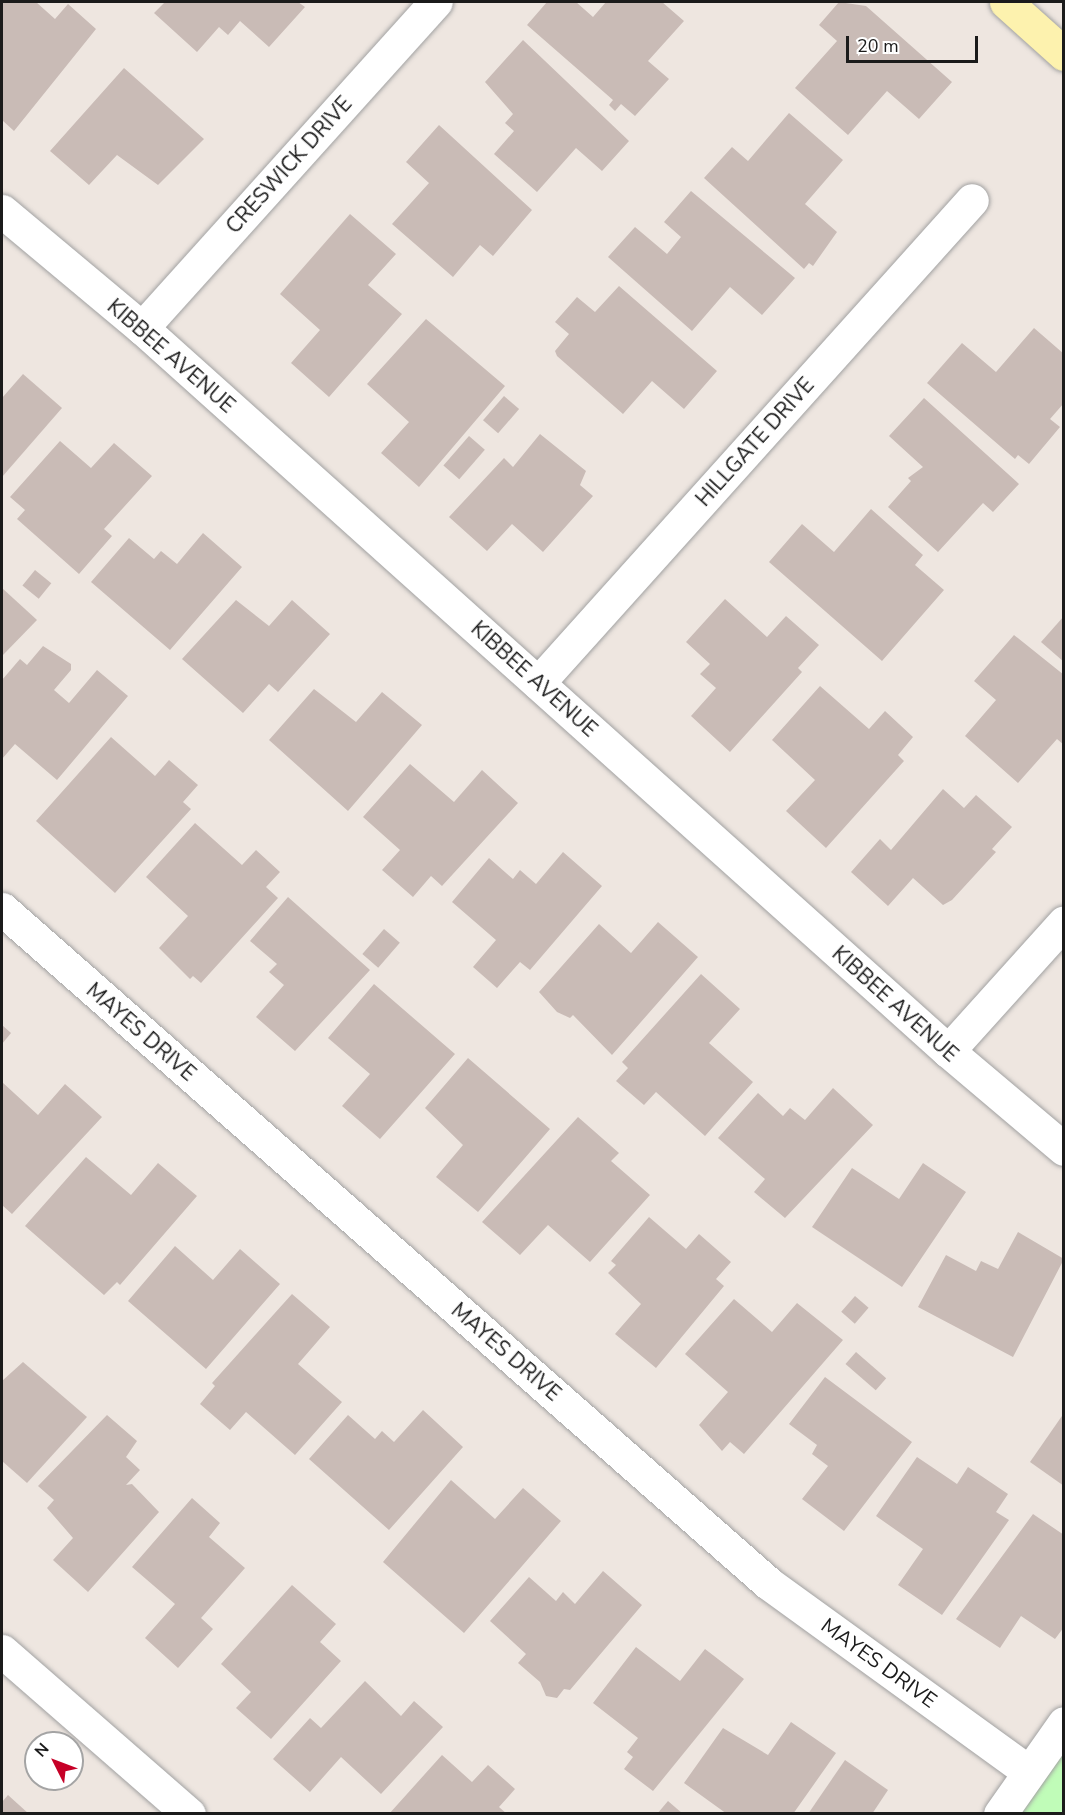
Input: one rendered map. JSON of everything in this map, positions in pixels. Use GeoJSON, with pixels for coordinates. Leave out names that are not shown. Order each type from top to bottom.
{"type":"FeatureCollection","features":[{"type":"Feature","properties":{"kind":"main road"},"geometry":{"type":"LineString","coordinates":[[1006,2],[1064,54]]}},
{"type":"Feature","properties":{"kind":"street","name":"CRESWICK DRIVE"},"geometry":{"type":"LineString","coordinates":[[142,328],[436,2]]}},
{"type":"Feature","properties":{"kind":"street","name":"HILLGATE DRIVE"},"geometry":{"type":"LineString","coordinates":[[538,683],[972,200]]}},
{"type":"Feature","properties":{"kind":"street","name":"KIBBEE AVENUE"},"geometry":{"type":"LineString","coordinates":[[2,211],[142,328],[948,1052],[1064,1149]]}},
{"type":"Feature","properties":{"kind":"street","name":"MAYES DRIVE"},"geometry":{"type":"LineString","coordinates":[[2,909],[768,1583],[1029,1772]]}},
{"type":"Feature","properties":{"kind":"street"},"geometry":{"type":"LineString","coordinates":[[948,1052],[1064,922]]}},
{"type":"Feature","properties":{"kind":"street"},"geometry":{"type":"LineString","coordinates":[[2,1651],[189,1814]]}},
{"type":"Feature","properties":{"kind":"street"},"geometry":{"type":"LineString","coordinates":[[999,1814],[1064,1723]]}},
{"type":"Feature","properties":{"kind":"green space"},"geometry":{"type":"Polygon","coordinates":[[[1063,1753],[1063,1813],[1022,1813],[1063,1753]]]}},
{"type":"Feature","properties":{"kind":"building"},"geometry":{"type":"Polygon","coordinates":[[[2,2],[36,2],[55,19],[68,4],[96,29],[14,131],[2,120],[2,2]]]}},
{"type":"Feature","properties":{"kind":"building"},"geometry":{"type":"Polygon","coordinates":[[[165,2],[298,2],[305,7],[269,47],[240,21],[228,35],[219,27],[197,52],[154,13],[165,2]]]}},
{"type":"Feature","properties":{"kind":"building"},"geometry":{"type":"Polygon","coordinates":[[[547,2],[576,2],[593,17],[606,2],[662,2],[684,21],[648,61],[669,79],[635,116],[621,104],[615,111],[609,105],[613,100],[527,25],[547,2]]]}},
{"type":"Feature","properties":{"kind":"building"},"geometry":{"type":"Polygon","coordinates":[[[839,2],[866,6],[952,82],[919,119],[887,91],[848,135],[795,88],[837,41],[819,25],[839,2]]]}},
{"type":"Feature","properties":{"kind":"building"},"geometry":{"type":"Polygon","coordinates":[[[523,40],[629,141],[602,171],[576,148],[537,192],[494,154],[514,131],[505,123],[513,114],[485,82],[523,40]]]}},
{"type":"Feature","properties":{"kind":"building"},"geometry":{"type":"Polygon","coordinates":[[[124,68],[204,139],[158,185],[117,155],[89,185],[50,151],[124,68]]]}},
{"type":"Feature","properties":{"kind":"building"},"geometry":{"type":"Polygon","coordinates":[[[789,113],[843,160],[805,204],[837,232],[813,266],[809,263],[804,269],[704,178],[732,147],[748,161],[789,113]]]}},
{"type":"Feature","properties":{"kind":"building"},"geometry":{"type":"Polygon","coordinates":[[[439,125],[532,210],[493,256],[480,245],[453,277],[392,224],[429,183],[406,162],[439,125]]]}},
{"type":"Feature","properties":{"kind":"building"},"geometry":{"type":"Polygon","coordinates":[[[691,191],[795,278],[762,315],[730,287],[692,331],[608,257],[635,227],[667,254],[681,237],[664,222],[691,191]]]}},
{"type":"Feature","properties":{"kind":"building"},"geometry":{"type":"Polygon","coordinates":[[[350,214],[396,254],[368,285],[402,314],[329,397],[291,363],[320,330],[280,294],[350,214]]]}},
{"type":"Feature","properties":{"kind":"building"},"geometry":{"type":"Polygon","coordinates":[[[619,286],[717,371],[684,409],[652,381],[623,414],[557,356],[555,351],[569,334],[555,322],[577,297],[595,312],[619,286]]]}},
{"type":"Feature","properties":{"kind":"building"},"geometry":{"type":"Polygon","coordinates":[[[426,319],[505,386],[419,487],[381,453],[409,422],[367,384],[426,319]]]}},
{"type":"Feature","properties":{"kind":"building"},"geometry":{"type":"Polygon","coordinates":[[[1034,328],[1064,354],[1064,403],[1050,419],[1060,427],[1029,464],[1018,455],[1015,459],[927,383],[962,343],[996,372],[1034,328]]]}},
{"type":"Feature","properties":{"kind":"building"},"geometry":{"type":"Polygon","coordinates":[[[23,374],[62,408],[2,477],[2,398],[23,374]]]}},
{"type":"Feature","properties":{"kind":"building"},"geometry":{"type":"Polygon","coordinates":[[[504,396],[519,409],[498,433],[483,420],[504,396]]]}},
{"type":"Feature","properties":{"kind":"building"},"geometry":{"type":"Polygon","coordinates":[[[924,398],[1019,484],[993,512],[983,503],[938,552],[888,507],[911,481],[908,478],[923,467],[889,436],[924,398]]]}},
{"type":"Feature","properties":{"kind":"building"},"geometry":{"type":"Polygon","coordinates":[[[540,434],[586,471],[580,485],[593,496],[543,552],[512,524],[487,551],[449,517],[504,458],[513,467],[540,434]]]}},
{"type":"Feature","properties":{"kind":"building"},"geometry":{"type":"Polygon","coordinates":[[[469,436],[485,450],[459,479],[443,465],[469,436]]]}},
{"type":"Feature","properties":{"kind":"building"},"geometry":{"type":"Polygon","coordinates":[[[60,441],[91,468],[114,443],[152,476],[104,529],[112,536],[79,574],[17,519],[25,510],[10,497],[60,441]]]}},
{"type":"Feature","properties":{"kind":"building"},"geometry":{"type":"Polygon","coordinates":[[[871,509],[923,555],[915,565],[944,590],[882,661],[769,562],[802,524],[834,552],[871,509]]]}},
{"type":"Feature","properties":{"kind":"building"},"geometry":{"type":"Polygon","coordinates":[[[203,533],[242,567],[170,650],[91,582],[129,538],[154,559],[161,551],[177,564],[203,533]]]}},
{"type":"Feature","properties":{"kind":"building"},"geometry":{"type":"Polygon","coordinates":[[[35,570],[51,583],[39,599],[22,586],[35,570]]]}},
{"type":"Feature","properties":{"kind":"building"},"geometry":{"type":"Polygon","coordinates":[[[2,588],[37,620],[2,656],[2,588]]]}},
{"type":"Feature","properties":{"kind":"building"},"geometry":{"type":"Polygon","coordinates":[[[725,599],[767,637],[786,616],[819,645],[798,668],[802,672],[730,752],[691,716],[716,688],[700,674],[710,664],[686,642],[725,599]]]}},
{"type":"Feature","properties":{"kind":"building"},"geometry":{"type":"Polygon","coordinates":[[[236,600],[269,626],[292,600],[330,634],[278,692],[269,684],[243,713],[182,659],[236,600]]]}},
{"type":"Feature","properties":{"kind":"building"},"geometry":{"type":"Polygon","coordinates":[[[1064,616],[1064,662],[1041,642],[1064,616]]]}},
{"type":"Feature","properties":{"kind":"building"},"geometry":{"type":"Polygon","coordinates":[[[1014,635],[1064,675],[1064,745],[1057,739],[1018,783],[965,736],[996,700],[974,681],[1014,635]]]}},
{"type":"Feature","properties":{"kind":"building"},"geometry":{"type":"Polygon","coordinates":[[[43,646],[71,664],[71,670],[54,690],[69,703],[97,670],[128,696],[57,780],[15,744],[2,759],[2,680],[20,659],[27,665],[43,646]]]}},
{"type":"Feature","properties":{"kind":"building"},"geometry":{"type":"Polygon","coordinates":[[[820,686],[869,729],[885,711],[913,737],[898,755],[904,761],[826,848],[786,811],[815,780],[772,740],[820,686]]]}},
{"type":"Feature","properties":{"kind":"building"},"geometry":{"type":"Polygon","coordinates":[[[314,689],[356,722],[382,692],[422,725],[348,811],[269,740],[314,689]]]}},
{"type":"Feature","properties":{"kind":"building"},"geometry":{"type":"Polygon","coordinates":[[[111,737],[155,776],[169,760],[198,785],[183,802],[191,809],[115,893],[36,821],[111,737]]]}},
{"type":"Feature","properties":{"kind":"building"},"geometry":{"type":"Polygon","coordinates":[[[410,764],[454,802],[482,770],[518,803],[442,886],[431,876],[413,897],[382,870],[400,850],[363,817],[410,764]]]}},
{"type":"Feature","properties":{"kind":"building"},"geometry":{"type":"Polygon","coordinates":[[[943,789],[964,808],[976,795],[1012,827],[992,849],[996,852],[952,900],[943,905],[913,878],[888,906],[851,872],[880,839],[891,850],[943,789]]]}},
{"type":"Feature","properties":{"kind":"building"},"geometry":{"type":"Polygon","coordinates":[[[195,823],[242,865],[256,850],[280,872],[266,887],[278,898],[201,983],[193,976],[190,979],[159,948],[188,916],[146,877],[195,823]]]}},
{"type":"Feature","properties":{"kind":"building"},"geometry":{"type":"Polygon","coordinates":[[[563,852],[602,886],[530,970],[520,962],[497,988],[473,967],[496,940],[452,902],[489,858],[513,879],[520,870],[536,884],[563,852]]]}},
{"type":"Feature","properties":{"kind":"building"},"geometry":{"type":"Polygon","coordinates":[[[288,897],[370,970],[295,1051],[256,1017],[284,985],[269,972],[277,964],[250,941],[288,897]]]}},
{"type":"Feature","properties":{"kind":"building"},"geometry":{"type":"Polygon","coordinates":[[[658,922],[698,957],[612,1055],[573,1015],[570,1018],[557,1012],[539,992],[599,924],[631,953],[658,922]]]}},
{"type":"Feature","properties":{"kind":"building"},"geometry":{"type":"Polygon","coordinates":[[[384,929],[400,943],[378,968],[362,954],[384,929]]]}},
{"type":"Feature","properties":{"kind":"building"},"geometry":{"type":"Polygon","coordinates":[[[701,974],[740,1009],[709,1043],[753,1082],[705,1136],[656,1092],[644,1105],[616,1081],[628,1068],[622,1062],[701,974]]]}},
{"type":"Feature","properties":{"kind":"building"},"geometry":{"type":"Polygon","coordinates":[[[374,984],[455,1054],[380,1139],[342,1106],[370,1074],[328,1038],[374,984]]]}},
{"type":"Feature","properties":{"kind":"building"},"geometry":{"type":"Polygon","coordinates":[[[2,1025],[11,1033],[2,1044],[2,1025]]]}},
{"type":"Feature","properties":{"kind":"building"},"geometry":{"type":"Polygon","coordinates":[[[468,1058],[550,1129],[478,1212],[436,1177],[463,1145],[425,1108],[468,1058]]]}},
{"type":"Feature","properties":{"kind":"building"},"geometry":{"type":"Polygon","coordinates":[[[2,1082],[38,1115],[65,1084],[102,1117],[12,1214],[2,1205],[2,1082]]]}},
{"type":"Feature","properties":{"kind":"building"},"geometry":{"type":"Polygon","coordinates":[[[833,1088],[873,1125],[785,1218],[754,1192],[765,1179],[718,1138],[758,1093],[783,1116],[790,1108],[805,1120],[833,1088]]]}},
{"type":"Feature","properties":{"kind":"building"},"geometry":{"type":"Polygon","coordinates":[[[578,1117],[619,1153],[611,1161],[650,1195],[590,1262],[548,1225],[520,1255],[482,1222],[578,1117]]]}},
{"type":"Feature","properties":{"kind":"building"},"geometry":{"type":"Polygon","coordinates":[[[86,1157],[131,1195],[158,1163],[197,1196],[120,1285],[117,1282],[104,1295],[25,1226],[86,1157]]]}},
{"type":"Feature","properties":{"kind":"building"},"geometry":{"type":"Polygon","coordinates":[[[923,1163],[966,1192],[902,1287],[812,1227],[852,1168],[899,1199],[923,1163]]]}},
{"type":"Feature","properties":{"kind":"building"},"geometry":{"type":"Polygon","coordinates":[[[649,1217],[686,1249],[699,1234],[731,1262],[716,1279],[724,1286],[656,1368],[615,1334],[641,1304],[608,1273],[616,1265],[611,1261],[649,1217]]]}},
{"type":"Feature","properties":{"kind":"building"},"geometry":{"type":"Polygon","coordinates":[[[1018,1232],[1064,1259],[1013,1357],[918,1307],[946,1255],[976,1271],[981,1261],[998,1269],[1018,1232]]]}},
{"type":"Feature","properties":{"kind":"building"},"geometry":{"type":"Polygon","coordinates":[[[175,1246],[213,1280],[240,1249],[280,1284],[206,1369],[128,1301],[175,1246]]]}},
{"type":"Feature","properties":{"kind":"building"},"geometry":{"type":"Polygon","coordinates":[[[292,1294],[330,1327],[298,1364],[342,1402],[295,1455],[246,1412],[230,1430],[200,1404],[215,1386],[212,1383],[292,1294]]]}},
{"type":"Feature","properties":{"kind":"building"},"geometry":{"type":"Polygon","coordinates":[[[855,1296],[869,1308],[855,1324],[841,1312],[855,1296]]]}},
{"type":"Feature","properties":{"kind":"building"},"geometry":{"type":"Polygon","coordinates":[[[734,1299],[772,1332],[797,1303],[843,1340],[744,1454],[730,1442],[722,1451],[699,1425],[728,1392],[685,1354],[734,1299]]]}},
{"type":"Feature","properties":{"kind":"building"},"geometry":{"type":"Polygon","coordinates":[[[856,1352],[886,1378],[876,1390],[846,1364],[856,1352]]]}},
{"type":"Feature","properties":{"kind":"building"},"geometry":{"type":"Polygon","coordinates":[[[23,1362],[87,1417],[27,1483],[2,1461],[2,1381],[23,1362]]]}},
{"type":"Feature","properties":{"kind":"building"},"geometry":{"type":"Polygon","coordinates":[[[825,1377],[912,1442],[844,1531],[802,1499],[828,1466],[812,1454],[817,1445],[789,1424],[825,1377]]]}},
{"type":"Feature","properties":{"kind":"building"},"geometry":{"type":"Polygon","coordinates":[[[423,1410],[463,1447],[389,1530],[309,1459],[348,1415],[375,1439],[382,1431],[394,1442],[423,1410]]]}},
{"type":"Feature","properties":{"kind":"building"},"geometry":{"type":"Polygon","coordinates":[[[1064,1413],[1064,1486],[1030,1462],[1064,1413]]]}},
{"type":"Feature","properties":{"kind":"building"},"geometry":{"type":"Polygon","coordinates":[[[107,1415],[137,1441],[126,1457],[140,1470],[126,1485],[132,1484],[159,1512],[88,1592],[53,1560],[73,1538],[47,1508],[54,1500],[38,1486],[107,1415]]]}},
{"type":"Feature","properties":{"kind":"building"},"geometry":{"type":"Polygon","coordinates":[[[917,1457],[957,1484],[968,1467],[1008,1494],[996,1512],[1009,1520],[942,1615],[898,1585],[923,1549],[876,1516],[917,1457]]]}},
{"type":"Feature","properties":{"kind":"building"},"geometry":{"type":"Polygon","coordinates":[[[451,1480],[495,1519],[523,1488],[561,1521],[464,1633],[383,1562],[451,1480]]]}},
{"type":"Feature","properties":{"kind":"building"},"geometry":{"type":"Polygon","coordinates":[[[192,1498],[220,1523],[209,1537],[245,1568],[201,1618],[213,1629],[178,1668],[145,1638],[175,1604],[132,1567],[192,1498]]]}},
{"type":"Feature","properties":{"kind":"building"},"geometry":{"type":"Polygon","coordinates":[[[1033,1514],[1064,1535],[1064,1627],[1055,1639],[1021,1616],[1000,1648],[956,1619],[1033,1514]]]}},
{"type":"Feature","properties":{"kind":"building"},"geometry":{"type":"Polygon","coordinates":[[[603,1571],[642,1605],[570,1690],[564,1689],[557,1698],[546,1696],[540,1682],[518,1663],[526,1654],[490,1621],[529,1577],[556,1601],[563,1592],[575,1604],[603,1571]]]}},
{"type":"Feature","properties":{"kind":"building"},"geometry":{"type":"Polygon","coordinates":[[[292,1585],[336,1624],[320,1642],[341,1661],[271,1739],[236,1708],[251,1692],[221,1664],[292,1585]]]}},
{"type":"Feature","properties":{"kind":"building"},"geometry":{"type":"Polygon","coordinates":[[[636,1647],[680,1681],[705,1649],[744,1679],[653,1791],[624,1769],[633,1757],[627,1752],[638,1738],[593,1703],[636,1647]]]}},
{"type":"Feature","properties":{"kind":"building"},"geometry":{"type":"Polygon","coordinates":[[[365,1681],[401,1716],[414,1701],[443,1727],[381,1794],[341,1757],[310,1792],[273,1759],[310,1718],[321,1728],[365,1681]]]}},
{"type":"Feature","properties":{"kind":"building"},"geometry":{"type":"Polygon","coordinates":[[[791,1722],[836,1753],[793,1814],[727,1814],[684,1783],[723,1728],[768,1755],[791,1722]]]}},
{"type":"Feature","properties":{"kind":"building"},"geometry":{"type":"Polygon","coordinates":[[[442,1755],[472,1782],[488,1765],[515,1789],[499,1807],[507,1814],[389,1814],[442,1755]]]}},
{"type":"Feature","properties":{"kind":"building"},"geometry":{"type":"Polygon","coordinates":[[[845,1760],[888,1790],[872,1814],[808,1814],[845,1760]]]}},
{"type":"Feature","properties":{"kind":"building"},"geometry":{"type":"Polygon","coordinates":[[[8,1795],[29,1814],[2,1814],[2,1802],[8,1795]]]}},
{"type":"Feature","properties":{"kind":"building"},"geometry":{"type":"Polygon","coordinates":[[[668,1801],[683,1814],[657,1814],[668,1801]]]}}]}
